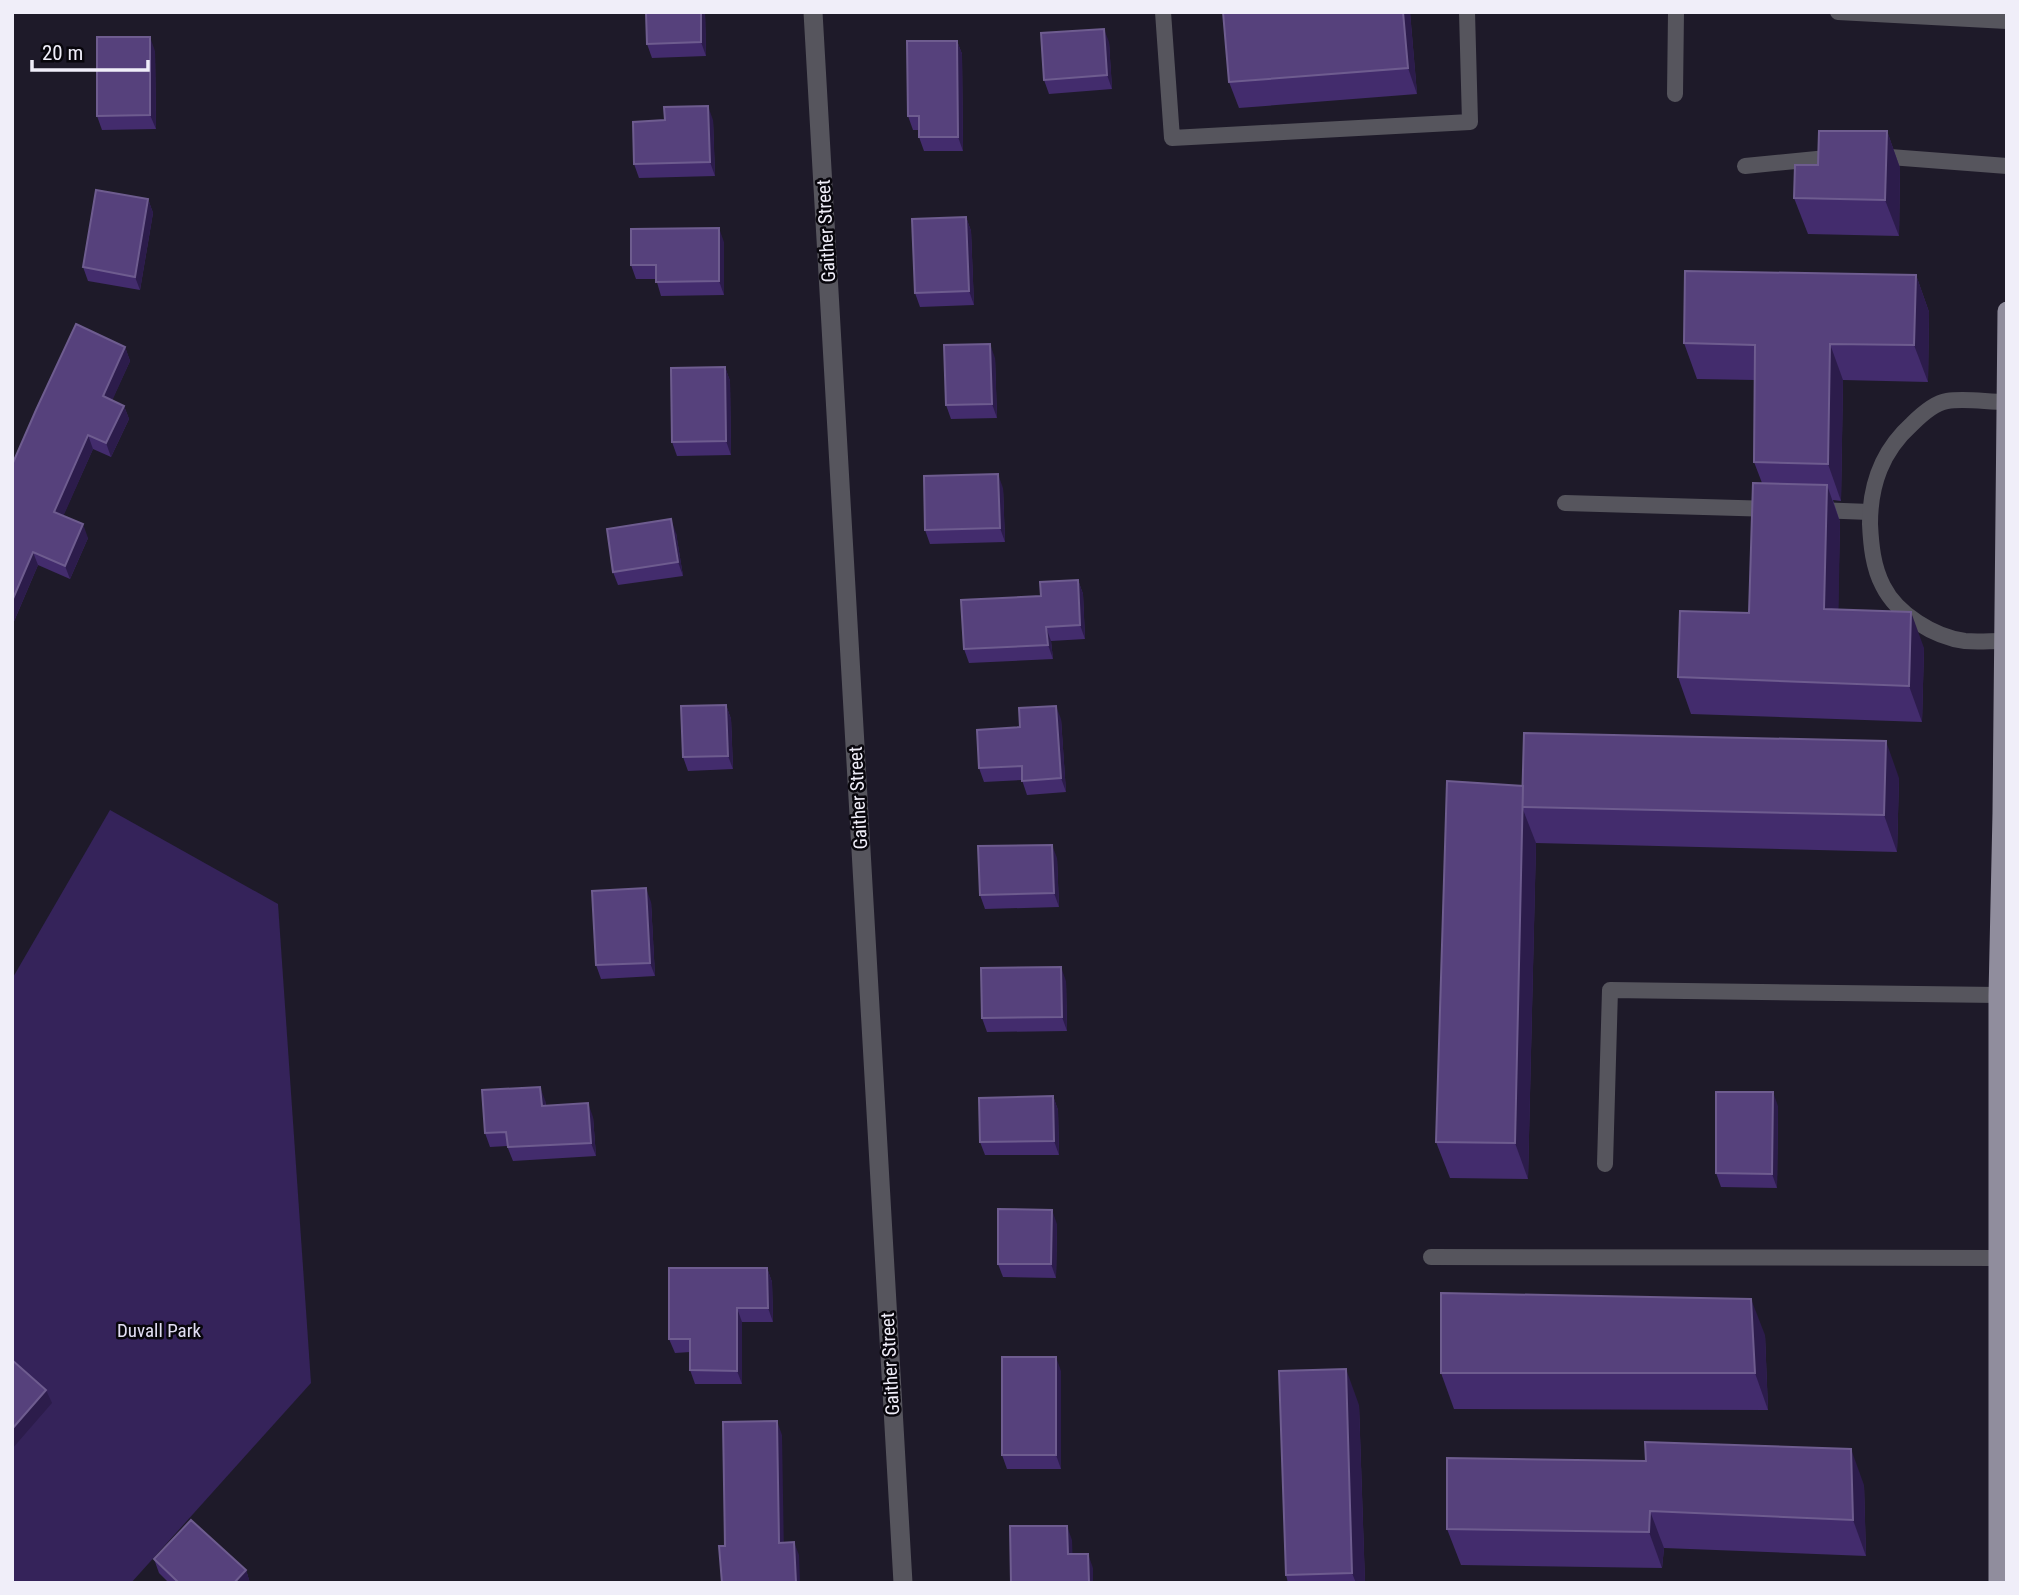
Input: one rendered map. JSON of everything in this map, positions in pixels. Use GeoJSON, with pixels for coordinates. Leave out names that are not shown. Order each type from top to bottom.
{"type":"FeatureCollection","features":[{"type":"Feature","properties":{"kind":"main road"},"geometry":{"type":"LineString","coordinates":[[1998,1583],[1998,995],[2005,813],[2002,640],[2007,310]]}},
{"type":"Feature","properties":{"kind":"street","name":"Gaither Street"},"geometry":{"type":"LineString","coordinates":[[813,12],[903,1583]]}},
{"type":"Feature","properties":{"kind":"lane"},"geometry":{"type":"LineString","coordinates":[[1164,12],[1172,138],[1470,122],[1467,12]]}},
{"type":"Feature","properties":{"kind":"lane"},"geometry":{"type":"LineString","coordinates":[[1675,94],[1676,12]]}},
{"type":"Feature","properties":{"kind":"lane"},"geometry":{"type":"LineString","coordinates":[[1838,12],[2007,21]]}},
{"type":"Feature","properties":{"kind":"lane"},"geometry":{"type":"LineString","coordinates":[[1745,166],[1854,155],[2007,166]]}},
{"type":"Feature","properties":{"kind":"lane"},"geometry":{"type":"LineString","coordinates":[[2002,640],[1966,641],[1945,635],[1928,628],[1897,605],[1883,587],[1875,566],[1870,512],[1872,488],[1880,465],[1893,444],[1926,411],[1946,401],[2006,402]]}},
{"type":"Feature","properties":{"kind":"lane"},"geometry":{"type":"LineString","coordinates":[[1565,503],[1870,512]]}},
{"type":"Feature","properties":{"kind":"lane"},"geometry":{"type":"LineString","coordinates":[[1605,1164],[1610,990],[1998,995]]}},
{"type":"Feature","properties":{"kind":"lane"},"geometry":{"type":"LineString","coordinates":[[1431,1257],[1997,1258]]}},
{"type":"Feature","properties":{"kind":"green space","name":"Duvall Park"},"geometry":{"type":"Polygon","coordinates":[[[110,810],[278,904],[311,1383],[131,1583],[12,1583],[12,979],[110,810]]]}},
{"type":"Feature","properties":{"kind":"building"},"geometry":{"type":"Polygon","coordinates":[[[646,12],[701,12],[701,42],[647,44],[646,12]]]}},
{"type":"Feature","properties":{"kind":"building"},"geometry":{"type":"Polygon","coordinates":[[[1223,12],[1403,12],[1408,68],[1229,82],[1223,12]]]}},
{"type":"Feature","properties":{"kind":"building"},"geometry":{"type":"Polygon","coordinates":[[[1104,29],[1107,75],[1044,80],[1041,33],[1104,29]]]}},
{"type":"Feature","properties":{"kind":"building"},"geometry":{"type":"Polygon","coordinates":[[[97,37],[150,37],[150,115],[97,116],[97,37]]]}},
{"type":"Feature","properties":{"kind":"building"},"geometry":{"type":"Polygon","coordinates":[[[907,41],[957,41],[958,137],[919,137],[919,116],[908,116],[907,41]]]}},
{"type":"Feature","properties":{"kind":"building"},"geometry":{"type":"Polygon","coordinates":[[[708,106],[710,162],[634,164],[633,122],[665,120],[664,107],[708,106]]]}},
{"type":"Feature","properties":{"kind":"building"},"geometry":{"type":"Polygon","coordinates":[[[1819,131],[1887,131],[1885,200],[1794,198],[1795,165],[1818,165],[1819,131]]]}},
{"type":"Feature","properties":{"kind":"building"},"geometry":{"type":"Polygon","coordinates":[[[96,190],[148,199],[135,277],[83,267],[96,190]]]}},
{"type":"Feature","properties":{"kind":"building"},"geometry":{"type":"Polygon","coordinates":[[[966,217],[969,291],[915,293],[912,219],[966,217]]]}},
{"type":"Feature","properties":{"kind":"building"},"geometry":{"type":"Polygon","coordinates":[[[719,228],[719,281],[656,282],[656,265],[631,265],[631,229],[719,228]]]}},
{"type":"Feature","properties":{"kind":"building"},"geometry":{"type":"Polygon","coordinates":[[[1685,271],[1916,275],[1914,345],[1830,344],[1828,464],[1754,462],[1755,345],[1684,343],[1685,271]]]}},
{"type":"Feature","properties":{"kind":"building"},"geometry":{"type":"Polygon","coordinates":[[[76,324],[125,347],[103,396],[124,406],[106,443],[88,435],[54,512],[83,524],[65,566],[33,552],[12,601],[12,465],[76,324]]]}},
{"type":"Feature","properties":{"kind":"building"},"geometry":{"type":"Polygon","coordinates":[[[990,344],[992,404],[946,405],[944,345],[990,344]]]}},
{"type":"Feature","properties":{"kind":"building"},"geometry":{"type":"Polygon","coordinates":[[[725,367],[726,441],[672,442],[671,368],[725,367]]]}},
{"type":"Feature","properties":{"kind":"building"},"geometry":{"type":"Polygon","coordinates":[[[998,474],[1000,528],[925,530],[924,476],[998,474]]]}},
{"type":"Feature","properties":{"kind":"building"},"geometry":{"type":"Polygon","coordinates":[[[1753,483],[1827,485],[1824,609],[1911,612],[1909,686],[1678,677],[1680,611],[1749,613],[1753,483]]]}},
{"type":"Feature","properties":{"kind":"building"},"geometry":{"type":"Polygon","coordinates":[[[671,519],[678,562],[613,572],[607,529],[671,519]]]}},
{"type":"Feature","properties":{"kind":"building"},"geometry":{"type":"Polygon","coordinates":[[[1078,580],[1080,625],[1046,627],[1048,645],[964,649],[961,600],[1041,596],[1040,582],[1078,580]]]}},
{"type":"Feature","properties":{"kind":"building"},"geometry":{"type":"Polygon","coordinates":[[[726,705],[728,756],[683,757],[681,706],[726,705]]]}},
{"type":"Feature","properties":{"kind":"building"},"geometry":{"type":"Polygon","coordinates":[[[1056,706],[1061,778],[1022,781],[1022,766],[979,768],[977,730],[1020,727],[1019,708],[1056,706]]]}},
{"type":"Feature","properties":{"kind":"building"},"geometry":{"type":"Polygon","coordinates":[[[1524,733],[1886,741],[1884,815],[1522,807],[1524,733]]]}},
{"type":"Feature","properties":{"kind":"building"},"geometry":{"type":"Polygon","coordinates":[[[1447,781],[1523,786],[1515,1143],[1436,1142],[1447,781]]]}},
{"type":"Feature","properties":{"kind":"building"},"geometry":{"type":"Polygon","coordinates":[[[1052,845],[1054,893],[980,895],[978,846],[1052,845]]]}},
{"type":"Feature","properties":{"kind":"building"},"geometry":{"type":"Polygon","coordinates":[[[646,888],[650,963],[596,965],[592,891],[646,888]]]}},
{"type":"Feature","properties":{"kind":"building"},"geometry":{"type":"Polygon","coordinates":[[[1061,967],[1062,1017],[982,1018],[981,968],[1061,967]]]}},
{"type":"Feature","properties":{"kind":"building"},"geometry":{"type":"Polygon","coordinates":[[[540,1087],[542,1106],[588,1103],[591,1143],[508,1147],[506,1132],[485,1133],[482,1090],[540,1087]]]}},
{"type":"Feature","properties":{"kind":"building"},"geometry":{"type":"Polygon","coordinates":[[[1716,1092],[1773,1092],[1772,1174],[1716,1173],[1716,1092]]]}},
{"type":"Feature","properties":{"kind":"building"},"geometry":{"type":"Polygon","coordinates":[[[1053,1096],[1054,1141],[980,1142],[979,1098],[1053,1096]]]}},
{"type":"Feature","properties":{"kind":"building"},"geometry":{"type":"Polygon","coordinates":[[[998,1209],[1052,1210],[1051,1264],[998,1264],[998,1209]]]}},
{"type":"Feature","properties":{"kind":"building"},"geometry":{"type":"Polygon","coordinates":[[[669,1268],[767,1268],[768,1308],[737,1308],[737,1371],[690,1370],[690,1339],[669,1339],[669,1268]]]}},
{"type":"Feature","properties":{"kind":"building"},"geometry":{"type":"Polygon","coordinates":[[[1441,1293],[1751,1299],[1755,1373],[1441,1373],[1441,1293]]]}},
{"type":"Feature","properties":{"kind":"building"},"geometry":{"type":"Polygon","coordinates":[[[1002,1357],[1056,1357],[1056,1455],[1002,1455],[1002,1357]]]}},
{"type":"Feature","properties":{"kind":"building"},"geometry":{"type":"Polygon","coordinates":[[[12,1360],[46,1390],[12,1429],[12,1360]]]}},
{"type":"Feature","properties":{"kind":"building"},"geometry":{"type":"Polygon","coordinates":[[[1346,1369],[1352,1573],[1286,1575],[1279,1371],[1346,1369]]]}},
{"type":"Feature","properties":{"kind":"building"},"geometry":{"type":"Polygon","coordinates":[[[777,1421],[779,1543],[794,1542],[796,1583],[722,1583],[719,1546],[725,1546],[723,1422],[777,1421]]]}},
{"type":"Feature","properties":{"kind":"building"},"geometry":{"type":"Polygon","coordinates":[[[1645,1442],[1851,1449],[1853,1520],[1650,1511],[1649,1532],[1447,1529],[1447,1458],[1646,1461],[1645,1442]]]}},
{"type":"Feature","properties":{"kind":"building"},"geometry":{"type":"Polygon","coordinates":[[[191,1520],[246,1570],[234,1583],[179,1583],[154,1559],[191,1520]]]}},
{"type":"Feature","properties":{"kind":"building"},"geometry":{"type":"Polygon","coordinates":[[[1010,1526],[1067,1526],[1068,1554],[1088,1554],[1089,1583],[1011,1583],[1010,1526]]]}}]}
